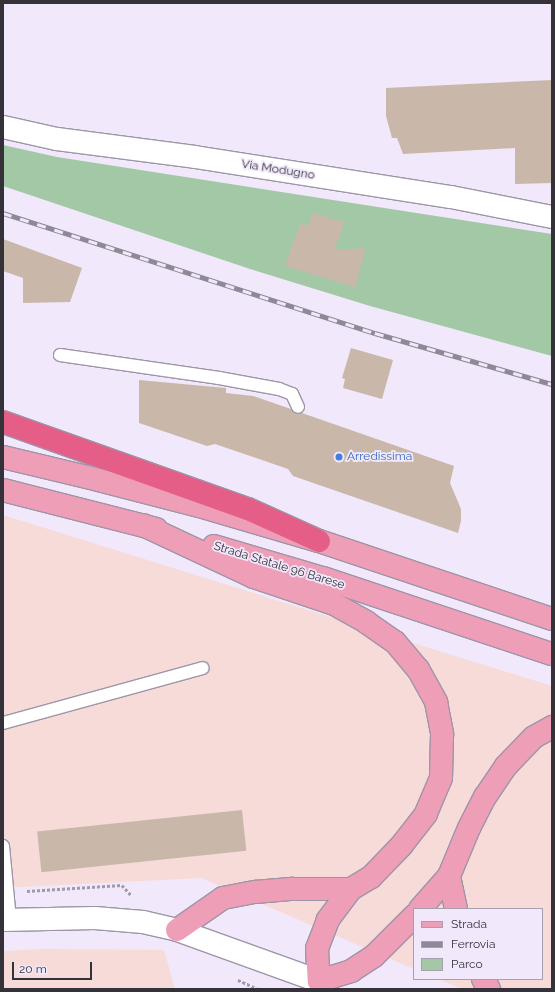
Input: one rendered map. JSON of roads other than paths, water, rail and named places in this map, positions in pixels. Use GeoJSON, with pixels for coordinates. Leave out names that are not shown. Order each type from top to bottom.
{"type":"FeatureCollection","features":[{"type":"Feature","properties":{"kind":"highway"},"geometry":{"type":"LineString","coordinates":[[3,422],[248,509],[320,541]]}},
{"type":"Feature","properties":{"kind":"main road"},"geometry":{"type":"LineString","coordinates":[[3,457],[199,506],[320,541],[552,619]]}},
{"type":"Feature","properties":{"kind":"main road","name":"Strada Statale 96 Barese"},"geometry":{"type":"LineString","coordinates":[[3,490],[143,525],[323,578],[552,654]]}},
{"type":"Feature","properties":{"kind":"main road"},"geometry":{"type":"LineString","coordinates":[[143,525],[254,577],[334,604],[366,622],[395,642],[418,669],[436,702],[442,734],[441,778],[426,814],[402,845],[371,877],[351,889],[328,920],[317,948],[318,985],[350,971],[374,956],[413,917]]}},
{"type":"Feature","properties":{"kind":"main road"},"geometry":{"type":"LineString","coordinates":[[421,908],[450,876],[469,828],[485,797],[506,766],[534,737],[552,727]]}},
{"type":"Feature","properties":{"kind":"main road"},"geometry":{"type":"LineString","coordinates":[[450,876],[456,908]]}},
{"type":"Feature","properties":{"kind":"main road"},"geometry":{"type":"LineString","coordinates":[[177,930],[223,898],[255,892],[293,889],[351,889]]}},
{"type":"Feature","properties":{"kind":"main road"},"geometry":{"type":"LineString","coordinates":[[484,980],[490,989]]}},
{"type":"Feature","properties":{"kind":"street","name":"Via Modugno"},"geometry":{"type":"LineString","coordinates":[[3,128],[57,139],[195,157],[451,197],[552,217]]}},
{"type":"Feature","properties":{"kind":"street"},"geometry":{"type":"LineString","coordinates":[[7,920],[95,918],[143,922],[177,930],[318,985]]}},
{"type":"Feature","properties":{"kind":"lane"},"geometry":{"type":"LineString","coordinates":[[60,355],[211,377],[279,389],[292,394],[298,407]]}},
{"type":"Feature","properties":{"kind":"lane"},"geometry":{"type":"LineString","coordinates":[[3,723],[203,668]]}},
{"type":"Feature","properties":{"kind":"lane"},"geometry":{"type":"LineString","coordinates":[[3,846],[8,892],[7,920]]}},
{"type":"Feature","properties":{"kind":"railway"},"geometry":{"type":"LineString","coordinates":[[3,213],[375,333],[552,384]]}},
{"type":"Feature","properties":{"kind":"place","name":"Arredissima"},"geometry":{"type":"Point","coordinates":[339,457]}}]}
